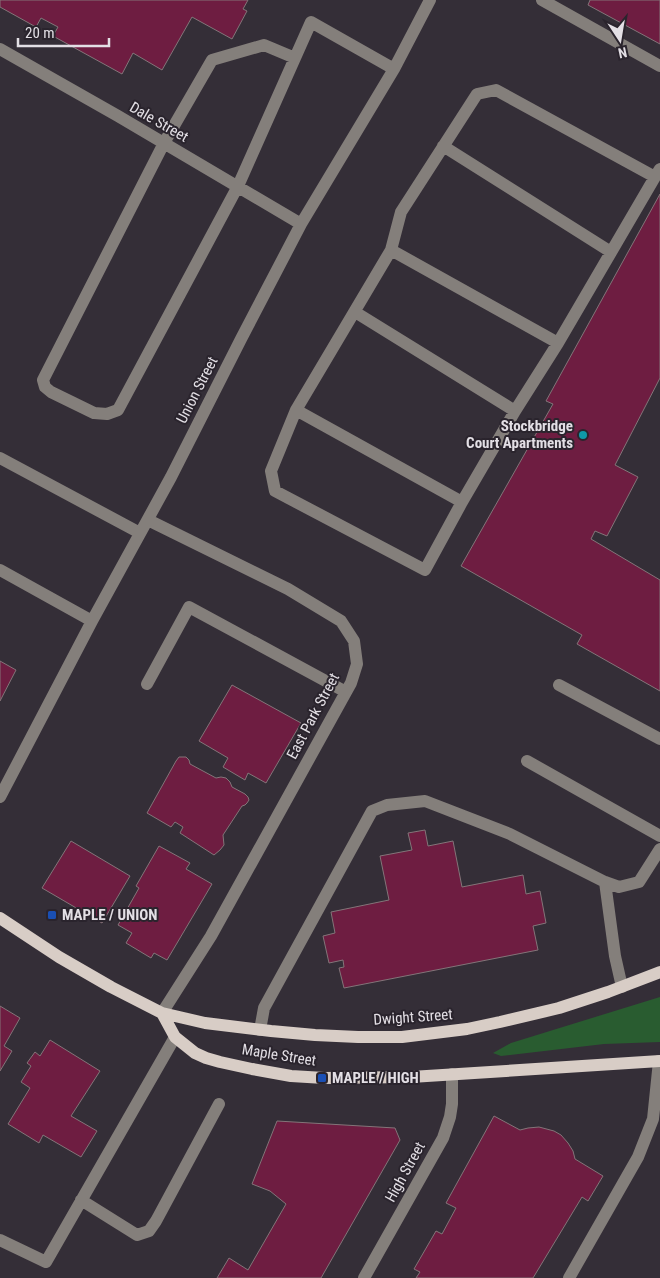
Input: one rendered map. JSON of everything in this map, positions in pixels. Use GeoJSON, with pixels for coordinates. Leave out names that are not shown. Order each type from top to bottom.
{"type":"FeatureCollection","features":[{"type":"Feature","properties":{"kind":"main road"},"geometry":{"type":"LineString","coordinates":[[0,918],[66,961],[162,1013]]}},
{"type":"Feature","properties":{"kind":"main road","name":"Dwight Street"},"geometry":{"type":"LineString","coordinates":[[162,1013],[205,1023],[260,1030],[315,1035],[402,1037],[467,1029],[530,1016],[588,999],[660,972]]}},
{"type":"Feature","properties":{"kind":"main road","name":"Maple Street"},"geometry":{"type":"LineString","coordinates":[[162,1013],[175,1037],[195,1053],[206,1058],[291,1076],[358,1078],[660,1061]]}},
{"type":"Feature","properties":{"kind":"street","name":"Union Street"},"geometry":{"type":"LineString","coordinates":[[0,798],[92,621],[171,477],[301,224],[394,69],[430,0]]}},
{"type":"Feature","properties":{"kind":"street"},"geometry":{"type":"LineString","coordinates":[[542,0],[660,66]]}},
{"type":"Feature","properties":{"kind":"street"},"geometry":{"type":"LineString","coordinates":[[295,58],[264,45],[212,60],[164,143],[43,380],[45,387],[50,392],[94,413],[107,414],[118,410],[238,186],[295,58],[311,22],[394,69]]}},
{"type":"Feature","properties":{"kind":"street","name":"Dale Street"},"geometry":{"type":"LineString","coordinates":[[0,49],[301,224]]}},
{"type":"Feature","properties":{"kind":"street"},"geometry":{"type":"LineString","coordinates":[[496,90],[658,173],[558,343],[515,411],[425,570],[275,491],[271,471],[296,410],[391,250],[401,212],[443,146],[477,94],[496,90]]}},
{"type":"Feature","properties":{"kind":"street"},"geometry":{"type":"LineString","coordinates":[[443,146],[611,252]]}},
{"type":"Feature","properties":{"kind":"street"},"geometry":{"type":"LineString","coordinates":[[391,250],[558,343]]}},
{"type":"Feature","properties":{"kind":"street"},"geometry":{"type":"LineString","coordinates":[[355,312],[515,411]]}},
{"type":"Feature","properties":{"kind":"street"},"geometry":{"type":"LineString","coordinates":[[296,410],[462,502]]}},
{"type":"Feature","properties":{"kind":"street"},"geometry":{"type":"LineString","coordinates":[[0,458],[140,533]]}},
{"type":"Feature","properties":{"kind":"street","name":"East Park Street"},"geometry":{"type":"LineString","coordinates":[[148,520],[288,588],[341,621],[354,641],[357,664],[346,692],[211,936],[162,1013]]}},
{"type":"Feature","properties":{"kind":"street"},"geometry":{"type":"LineString","coordinates":[[0,570],[92,621]]}},
{"type":"Feature","properties":{"kind":"street"},"geometry":{"type":"LineString","coordinates":[[147,684],[189,607],[346,692]]}},
{"type":"Feature","properties":{"kind":"street"},"geometry":{"type":"LineString","coordinates":[[559,685],[660,740]]}},
{"type":"Feature","properties":{"kind":"street"},"geometry":{"type":"LineString","coordinates":[[527,760],[660,836]]}},
{"type":"Feature","properties":{"kind":"street"},"geometry":{"type":"LineString","coordinates":[[260,1030],[264,1008],[372,810],[387,805],[425,801],[510,834],[605,882],[619,887],[639,882],[660,849]]}},
{"type":"Feature","properties":{"kind":"street"},"geometry":{"type":"LineString","coordinates":[[605,882],[615,956],[622,986]]}},
{"type":"Feature","properties":{"kind":"street"},"geometry":{"type":"LineString","coordinates":[[0,1240],[46,1262],[175,1037]]}},
{"type":"Feature","properties":{"kind":"street"},"geometry":{"type":"LineString","coordinates":[[569,1278],[638,1157],[653,1119],[660,1061]]}},
{"type":"Feature","properties":{"kind":"street","name":"High Street"},"geometry":{"type":"LineString","coordinates":[[364,1278],[443,1138],[450,1117],[452,1074]]}},
{"type":"Feature","properties":{"kind":"street"},"geometry":{"type":"LineString","coordinates":[[82,1200],[137,1235],[149,1231],[219,1104]]}},
{"type":"Feature","properties":{"kind":"green space"},"geometry":{"type":"Polygon","coordinates":[[[660,997],[660,1042],[604,1044],[501,1056],[493,1053],[511,1043],[660,997]]]}},
{"type":"Feature","properties":{"kind":"building"},"geometry":{"type":"Polygon","coordinates":[[[0,0],[248,0],[243,9],[247,11],[232,39],[192,17],[162,70],[133,53],[122,74],[53,36],[58,27],[41,18],[36,27],[0,7],[0,0]]]}},
{"type":"Feature","properties":{"kind":"building"},"geometry":{"type":"Polygon","coordinates":[[[590,0],[660,0],[660,44],[588,5],[590,0]]]}},
{"type":"Feature","properties":{"kind":"building","name":"Stockbridge Court Apartments"},"geometry":{"type":"Polygon","coordinates":[[[660,194],[660,378],[615,465],[638,477],[607,536],[595,531],[591,539],[660,580],[660,691],[577,644],[582,635],[461,566],[553,404],[546,401],[660,194]]]}},
{"type":"Feature","properties":{"kind":"building"},"geometry":{"type":"Polygon","coordinates":[[[0,661],[16,670],[0,701],[0,661]]]}},
{"type":"Feature","properties":{"kind":"building"},"geometry":{"type":"Polygon","coordinates":[[[232,685],[301,723],[266,783],[248,773],[245,780],[223,767],[228,758],[199,741],[232,685]]]}},
{"type":"Feature","properties":{"kind":"building"},"geometry":{"type":"Polygon","coordinates":[[[179,757],[186,757],[190,764],[216,778],[226,778],[232,787],[248,797],[249,800],[242,806],[223,835],[224,845],[214,855],[180,833],[183,827],[175,822],[171,827],[147,813],[179,757]]]}},
{"type":"Feature","properties":{"kind":"building"},"geometry":{"type":"Polygon","coordinates":[[[425,830],[428,846],[453,841],[462,887],[523,875],[526,894],[540,891],[546,923],[533,926],[538,950],[344,988],[339,968],[344,967],[343,960],[329,963],[323,936],[335,933],[331,912],[389,900],[380,856],[412,850],[408,833],[425,830]]]}},
{"type":"Feature","properties":{"kind":"building"},"geometry":{"type":"Polygon","coordinates":[[[71,841],[130,876],[102,923],[42,888],[71,841]]]}},
{"type":"Feature","properties":{"kind":"building"},"geometry":{"type":"Polygon","coordinates":[[[159,846],[190,863],[186,869],[212,884],[167,960],[154,953],[151,958],[126,943],[132,933],[118,925],[139,888],[136,886],[159,846]]]}},
{"type":"Feature","properties":{"kind":"building"},"geometry":{"type":"Polygon","coordinates":[[[0,1006],[20,1018],[4,1046],[12,1051],[0,1071],[0,1006]]]}},
{"type":"Feature","properties":{"kind":"building"},"geometry":{"type":"Polygon","coordinates":[[[50,1040],[100,1071],[71,1116],[97,1131],[81,1157],[43,1135],[39,1143],[8,1124],[30,1088],[21,1082],[31,1066],[27,1063],[35,1052],[40,1056],[50,1040]]]}},
{"type":"Feature","properties":{"kind":"building"},"geometry":{"type":"Polygon","coordinates":[[[494,1116],[520,1130],[539,1127],[554,1131],[561,1135],[568,1143],[575,1159],[603,1176],[588,1201],[582,1197],[533,1278],[416,1278],[420,1272],[414,1269],[436,1231],[442,1234],[456,1208],[446,1203],[494,1116]]]}},
{"type":"Feature","properties":{"kind":"building"},"geometry":{"type":"Polygon","coordinates":[[[277,1121],[395,1128],[400,1140],[321,1278],[217,1278],[229,1258],[248,1270],[286,1204],[270,1191],[252,1184],[277,1121]]]}},
{"type":"Feature","properties":{"kind":"place","name":"Stockbridge Court Apartments"},"geometry":{"type":"Point","coordinates":[583,435]}},
{"type":"Feature","properties":{"kind":"place","name":"MAPLE / UNION"},"geometry":{"type":"Point","coordinates":[52,915]}},
{"type":"Feature","properties":{"kind":"place","name":"MAPLE / HIGH"},"geometry":{"type":"Point","coordinates":[322,1078]}}]}
